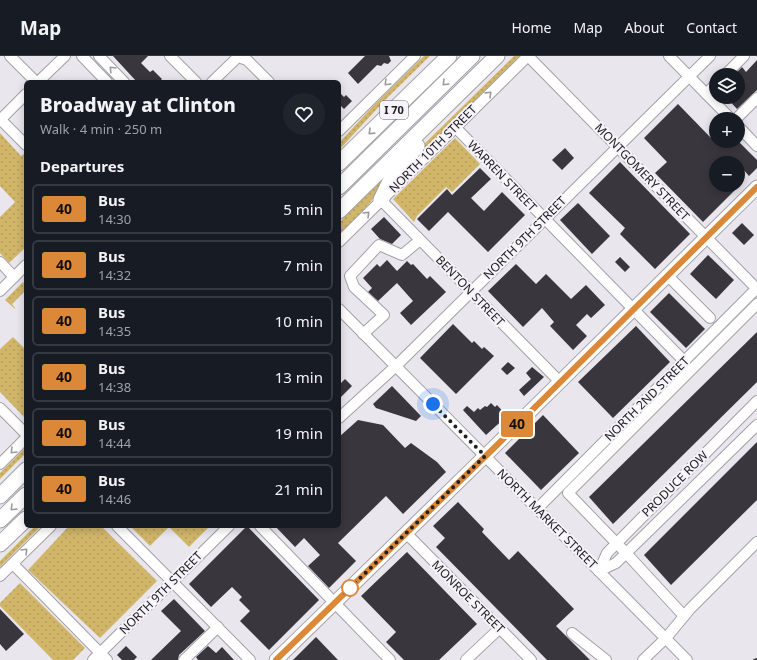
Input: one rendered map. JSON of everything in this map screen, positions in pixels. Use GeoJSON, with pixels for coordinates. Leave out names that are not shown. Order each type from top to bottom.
{"type":"FeatureCollection","features":[{"type":"Feature","properties":{"kind":"highway","name":"I 70"},"geometry":{"type":"LineString","coordinates":[[341,161],[449,56]]}},
{"type":"Feature","properties":{"kind":"highway"},"geometry":{"type":"LineString","coordinates":[[341,185],[472,56]]}},
{"type":"Feature","properties":{"kind":"highway","name":"I 70"},"geometry":{"type":"LineString","coordinates":[[341,209],[401,148],[440,113],[497,56]]}},
{"type":"Feature","properties":{"kind":"highway"},"geometry":{"type":"LineString","coordinates":[[381,200],[393,175],[426,136],[440,113]]}},
{"type":"Feature","properties":{"kind":"highway"},"geometry":{"type":"LineString","coordinates":[[0,496],[24,472]]}},
{"type":"Feature","properties":{"kind":"highway"},"geometry":{"type":"LineString","coordinates":[[0,520],[24,497]]}},
{"type":"Feature","properties":{"kind":"highway"},"geometry":{"type":"LineString","coordinates":[[0,543],[24,521]]}},
{"type":"Feature","properties":{"kind":"main road"},"geometry":{"type":"LineString","coordinates":[[276,660],[757,187]]}},
{"type":"Feature","properties":{"kind":"street"},"geometry":{"type":"LineString","coordinates":[[10,56],[35,80]]}},
{"type":"Feature","properties":{"kind":"street"},"geometry":{"type":"LineString","coordinates":[[39,80],[65,56]]}},
{"type":"Feature","properties":{"kind":"street"},"geometry":{"type":"LineString","coordinates":[[82,56],[105,80]]}},
{"type":"Feature","properties":{"kind":"street"},"geometry":{"type":"LineString","coordinates":[[99,56],[122,80]]}},
{"type":"Feature","properties":{"kind":"street"},"geometry":{"type":"LineString","coordinates":[[170,56],[194,80]]}},
{"type":"Feature","properties":{"kind":"street"},"geometry":{"type":"LineString","coordinates":[[341,128],[415,56]]}},
{"type":"Feature","properties":{"kind":"street","name":"NORTH 10TH STREET"},"geometry":{"type":"LineString","coordinates":[[341,240],[528,56]]}},
{"type":"Feature","properties":{"kind":"street","name":"MONTGOMERY STREET"},"geometry":{"type":"LineString","coordinates":[[528,56],[757,288]]}},
{"type":"Feature","properties":{"kind":"street"},"geometry":{"type":"LineString","coordinates":[[669,56],[724,112]]}},
{"type":"Feature","properties":{"kind":"street","name":"NORTH 9TH STREET"},"geometry":{"type":"LineString","coordinates":[[341,416],[396,366],[710,56]]}},
{"type":"Feature","properties":{"kind":"street"},"geometry":{"type":"LineString","coordinates":[[732,68],[744,56]]}},
{"type":"Feature","properties":{"kind":"street"},"geometry":{"type":"LineString","coordinates":[[214,80],[236,58],[244,58],[267,80]]}},
{"type":"Feature","properties":{"kind":"street"},"geometry":{"type":"LineString","coordinates":[[706,94],[709,91]]}},
{"type":"Feature","properties":{"kind":"street"},"geometry":{"type":"LineString","coordinates":[[24,96],[0,119],[24,143]]}},
{"type":"Feature","properties":{"kind":"street"},"geometry":{"type":"LineString","coordinates":[[743,112],[757,98]]}},
{"type":"Feature","properties":{"kind":"street","name":"WARREN STREET"},"geometry":{"type":"LineString","coordinates":[[455,128],[685,362]]}},
{"type":"Feature","properties":{"kind":"street"},"geometry":{"type":"LineString","coordinates":[[745,133],[757,146]]}},
{"type":"Feature","properties":{"kind":"street","name":"BENTON STREET"},"geometry":{"type":"LineString","coordinates":[[381,200],[560,382]]}},
{"type":"Feature","properties":{"kind":"street"},"geometry":{"type":"LineString","coordinates":[[363,334],[384,315],[354,286],[350,276],[379,245],[402,255],[420,240]]}},
{"type":"Feature","properties":{"kind":"street"},"geometry":{"type":"LineString","coordinates":[[0,262],[14,277]]}},
{"type":"Feature","properties":{"kind":"street"},"geometry":{"type":"LineString","coordinates":[[0,291],[24,267]]}},
{"type":"Feature","properties":{"kind":"street"},"geometry":{"type":"LineString","coordinates":[[668,276],[710,318]]}},
{"type":"Feature","properties":{"kind":"street","name":"NORTH 2ND STREET"},"geometry":{"type":"LineString","coordinates":[[537,509],[757,288]]}},
{"type":"Feature","properties":{"kind":"street"},"geometry":{"type":"LineString","coordinates":[[684,616],[568,493],[757,304]]}},
{"type":"Feature","properties":{"kind":"street","name":"NORTH MARKET STREET"},"geometry":{"type":"LineString","coordinates":[[341,311],[687,660]]}},
{"type":"Feature","properties":{"kind":"street","name":"PRODUCE ROW"},"geometry":{"type":"LineString","coordinates":[[599,571],[606,552],[757,402]]}},
{"type":"Feature","properties":{"kind":"street"},"geometry":{"type":"LineString","coordinates":[[0,408],[24,432]]}},
{"type":"Feature","properties":{"kind":"street"},"geometry":{"type":"LineString","coordinates":[[599,571],[616,563],[757,425]]}},
{"type":"Feature","properties":{"kind":"street"},"geometry":{"type":"LineString","coordinates":[[0,464],[24,440]]}},
{"type":"Feature","properties":{"kind":"street"},"geometry":{"type":"LineString","coordinates":[[0,576],[49,528]]}},
{"type":"Feature","properties":{"kind":"street"},"geometry":{"type":"LineString","coordinates":[[119,528],[250,660]]}},
{"type":"Feature","properties":{"kind":"street","name":"NORTH 9TH STREET"},"geometry":{"type":"LineString","coordinates":[[100,658],[172,582],[227,528]]}},
{"type":"Feature","properties":{"kind":"street"},"geometry":{"type":"LineString","coordinates":[[262,528],[390,660]]}},
{"type":"Feature","properties":{"kind":"street","name":"MONROE STREET"},"geometry":{"type":"LineString","coordinates":[[406,533],[530,660]]}},
{"type":"Feature","properties":{"kind":"street"},"geometry":{"type":"LineString","coordinates":[[644,660],[666,638],[684,616],[757,542]]}},
{"type":"Feature","properties":{"kind":"street"},"geometry":{"type":"LineString","coordinates":[[12,564],[100,658]]}},
{"type":"Feature","properties":{"kind":"street"},"geometry":{"type":"LineString","coordinates":[[184,660],[218,627]]}},
{"type":"Feature","properties":{"kind":"street"},"geometry":{"type":"LineString","coordinates":[[466,660],[500,628]]}},
{"type":"Feature","properties":{"kind":"street"},"geometry":{"type":"LineString","coordinates":[[572,633],[606,660]]}},
{"type":"Feature","properties":{"kind":"shaded area"},"geometry":{"type":"Polygon","coordinates":[[[424,56],[430,56],[386,99],[341,148],[341,141],[373,106],[424,56]]]}},
{"type":"Feature","properties":{"kind":"shaded area"},"geometry":{"type":"Polygon","coordinates":[[[514,56],[520,56],[405,170],[416,152],[514,56]]]}},
{"type":"Feature","properties":{"kind":"shaded area"},"geometry":{"type":"Polygon","coordinates":[[[0,133],[21,156],[24,154],[24,249],[9,263],[0,253],[0,217],[15,202],[0,186],[0,133]]]}},
{"type":"Feature","properties":{"kind":"shaded area"},"geometry":{"type":"Polygon","coordinates":[[[455,138],[480,164],[452,192],[446,187],[417,216],[414,222],[393,199],[455,138]]]}},
{"type":"Feature","properties":{"kind":"shaded area"},"geometry":{"type":"Polygon","coordinates":[[[390,169],[381,187],[369,204],[341,232],[341,221],[390,169]]]}},
{"type":"Feature","properties":{"kind":"shaded area"},"geometry":{"type":"Polygon","coordinates":[[[23,282],[24,283],[24,292],[12,304],[15,309],[5,300],[23,282]]]}},
{"type":"Feature","properties":{"kind":"shaded area"},"geometry":{"type":"Polygon","coordinates":[[[13,337],[24,348],[24,417],[0,392],[0,349],[13,337]]]}},
{"type":"Feature","properties":{"kind":"shaded area"},"geometry":{"type":"Polygon","coordinates":[[[24,449],[24,455],[0,479],[0,473],[24,449]]]}},
{"type":"Feature","properties":{"kind":"shaded area"},"geometry":{"type":"Polygon","coordinates":[[[33,528],[39,528],[0,567],[0,561],[33,528]]]}},
{"type":"Feature","properties":{"kind":"shaded area"},"geometry":{"type":"Polygon","coordinates":[[[67,528],[103,528],[157,581],[100,638],[28,570],[67,528]]]}},
{"type":"Feature","properties":{"kind":"shaded area"},"geometry":{"type":"Polygon","coordinates":[[[132,528],[168,528],[150,546],[132,528]]]}},
{"type":"Feature","properties":{"kind":"shaded area"},"geometry":{"type":"Polygon","coordinates":[[[170,528],[208,528],[189,547],[170,528]]]}},
{"type":"Feature","properties":{"kind":"shaded area"},"geometry":{"type":"Polygon","coordinates":[[[20,583],[85,648],[73,660],[53,660],[0,606],[0,603],[20,583]]]}},
{"type":"Feature","properties":{"kind":"building"},"geometry":{"type":"Polygon","coordinates":[[[113,56],[148,56],[141,63],[150,72],[153,70],[162,79],[135,80],[113,56]]]}},
{"type":"Feature","properties":{"kind":"building"},"geometry":{"type":"Polygon","coordinates":[[[365,56],[389,56],[391,61],[388,64],[384,63],[381,66],[377,65],[358,84],[348,73],[365,56]]]}},
{"type":"Feature","properties":{"kind":"building"},"geometry":{"type":"Polygon","coordinates":[[[757,60],[757,90],[745,101],[745,71],[746,72],[757,60]]]}},
{"type":"Feature","properties":{"kind":"building"},"geometry":{"type":"Polygon","coordinates":[[[341,94],[344,97],[346,95],[352,101],[344,109],[341,106],[341,94]]]}},
{"type":"Feature","properties":{"kind":"building"},"geometry":{"type":"Polygon","coordinates":[[[678,104],[709,136],[709,148],[745,148],[757,160],[757,168],[749,176],[745,171],[745,156],[709,156],[709,192],[733,192],[703,222],[655,173],[667,162],[644,138],[678,104]]]}},
{"type":"Feature","properties":{"kind":"building"},"geometry":{"type":"Polygon","coordinates":[[[732,104],[742,104],[737,109],[732,104]]]}},
{"type":"Feature","properties":{"kind":"building"},"geometry":{"type":"Polygon","coordinates":[[[565,148],[574,158],[562,170],[552,160],[565,148]]]}},
{"type":"Feature","properties":{"kind":"building"},"geometry":{"type":"Polygon","coordinates":[[[620,162],[690,234],[655,269],[620,234],[625,228],[589,193],[620,162]]]}},
{"type":"Feature","properties":{"kind":"building"},"geometry":{"type":"Polygon","coordinates":[[[480,168],[491,179],[471,198],[484,211],[502,192],[525,215],[488,252],[448,212],[429,231],[417,219],[447,189],[452,195],[480,168]]]}},
{"type":"Feature","properties":{"kind":"building"},"geometry":{"type":"Polygon","coordinates":[[[578,203],[610,236],[592,254],[560,220],[578,203]]]}},
{"type":"Feature","properties":{"kind":"building"},"geometry":{"type":"Polygon","coordinates":[[[384,217],[401,235],[392,244],[380,239],[371,229],[384,217]]]}},
{"type":"Feature","properties":{"kind":"building"},"geometry":{"type":"Polygon","coordinates":[[[742,223],[754,235],[744,245],[732,233],[742,223]]]}},
{"type":"Feature","properties":{"kind":"building"},"geometry":{"type":"Polygon","coordinates":[[[708,255],[734,280],[716,299],[690,274],[708,255]]]}},
{"type":"Feature","properties":{"kind":"building"},"geometry":{"type":"Polygon","coordinates":[[[620,257],[630,267],[625,272],[615,262],[620,257]]]}},
{"type":"Feature","properties":{"kind":"building"},"geometry":{"type":"Polygon","coordinates":[[[387,260],[397,271],[407,261],[411,265],[413,264],[427,279],[430,276],[446,292],[411,325],[400,313],[413,301],[397,283],[378,301],[368,292],[372,288],[363,278],[377,264],[380,267],[387,260]]]}},
{"type":"Feature","properties":{"kind":"building"},"geometry":{"type":"Polygon","coordinates":[[[516,264],[536,284],[546,274],[571,299],[586,285],[605,305],[591,318],[587,314],[576,325],[587,336],[573,350],[550,326],[554,322],[542,308],[523,327],[488,291],[516,264]]]}},
{"type":"Feature","properties":{"kind":"building"},"geometry":{"type":"Polygon","coordinates":[[[669,293],[705,329],[686,348],[650,312],[669,293]]]}},
{"type":"Feature","properties":{"kind":"building"},"geometry":{"type":"Polygon","coordinates":[[[453,324],[472,343],[474,341],[482,349],[484,347],[494,356],[456,394],[420,358],[453,324]]]}},
{"type":"Feature","properties":{"kind":"building"},"geometry":{"type":"Polygon","coordinates":[[[636,326],[670,362],[613,418],[578,382],[636,326]]]}},
{"type":"Feature","properties":{"kind":"building"},"geometry":{"type":"Polygon","coordinates":[[[757,332],[757,382],[613,524],[589,497],[757,332]]]}},
{"type":"Feature","properties":{"kind":"building"},"geometry":{"type":"Polygon","coordinates":[[[508,362],[515,368],[507,375],[501,369],[508,362]]]}},
{"type":"Feature","properties":{"kind":"building"},"geometry":{"type":"Polygon","coordinates":[[[532,367],[544,377],[524,396],[519,390],[531,379],[526,373],[532,367]]]}},
{"type":"Feature","properties":{"kind":"building"},"geometry":{"type":"Polygon","coordinates":[[[345,379],[352,386],[341,397],[341,383],[345,379]]]}},
{"type":"Feature","properties":{"kind":"building"},"geometry":{"type":"Polygon","coordinates":[[[392,386],[421,416],[416,421],[376,408],[373,404],[392,386]]]}},
{"type":"Feature","properties":{"kind":"building"},"geometry":{"type":"Polygon","coordinates":[[[491,403],[495,407],[497,405],[507,416],[486,435],[463,410],[467,406],[474,412],[478,408],[480,410],[485,406],[487,407],[491,403]]]}},
{"type":"Feature","properties":{"kind":"building"},"geometry":{"type":"Polygon","coordinates":[[[543,415],[579,453],[541,490],[505,453],[543,415]]]}},
{"type":"Feature","properties":{"kind":"building"},"geometry":{"type":"Polygon","coordinates":[[[358,420],[383,425],[405,448],[411,443],[437,462],[446,472],[403,514],[386,496],[338,543],[356,561],[329,588],[308,566],[320,555],[304,538],[295,547],[277,528],[341,528],[341,435],[358,420]]]}},
{"type":"Feature","properties":{"kind":"building"},"geometry":{"type":"Polygon","coordinates":[[[757,442],[757,500],[671,585],[644,555],[757,442]]]}},
{"type":"Feature","properties":{"kind":"building"},"geometry":{"type":"Polygon","coordinates":[[[458,502],[484,529],[482,532],[509,560],[518,551],[574,609],[556,626],[590,660],[547,660],[436,547],[445,538],[433,526],[458,502]]]}},
{"type":"Feature","properties":{"kind":"building"},"geometry":{"type":"Polygon","coordinates":[[[245,528],[249,528],[319,600],[269,650],[240,621],[250,611],[239,600],[242,597],[232,587],[211,607],[189,584],[245,528]]]}},
{"type":"Feature","properties":{"kind":"building"},"geometry":{"type":"Polygon","coordinates":[[[407,552],[477,624],[439,660],[404,660],[386,642],[396,632],[361,596],[407,552]]]}},
{"type":"Feature","properties":{"kind":"building"},"geometry":{"type":"Polygon","coordinates":[[[174,599],[205,631],[179,655],[178,660],[151,660],[181,631],[161,611],[174,599]]]}},
{"type":"Feature","properties":{"kind":"building"},"geometry":{"type":"Polygon","coordinates":[[[0,609],[24,634],[6,651],[0,644],[0,609]]]}},
{"type":"Feature","properties":{"kind":"building"},"geometry":{"type":"Polygon","coordinates":[[[316,637],[338,660],[293,660],[316,637]]]}},
{"type":"Feature","properties":{"kind":"building"},"geometry":{"type":"Polygon","coordinates":[[[126,646],[137,657],[134,660],[122,660],[117,655],[126,646]]]}},
{"type":"Feature","properties":{"kind":"building"},"geometry":{"type":"Polygon","coordinates":[[[208,646],[216,653],[222,647],[234,660],[198,660],[196,657],[208,646]]]}},
{"type":"Feature","properties":{"kind":"bus line","name":"40"},"geometry":{"type":"LineString","coordinates":[[276,660],[496,446],[757,187]]}},
{"type":"Feature","properties":{"kind":"route"},"geometry":{"type":"LineString","coordinates":[[350,588],[345,593],[485,456],[433,404]]}}]}
